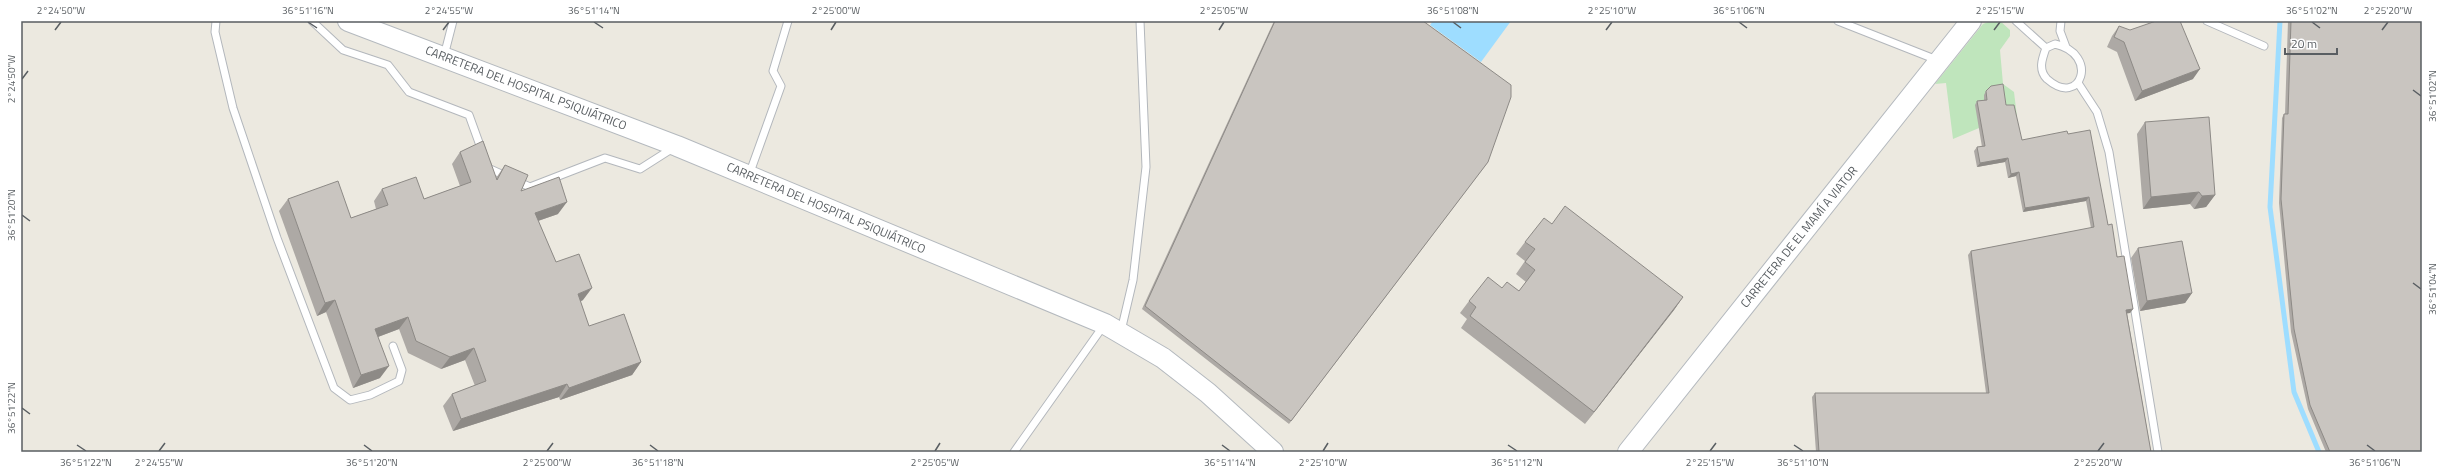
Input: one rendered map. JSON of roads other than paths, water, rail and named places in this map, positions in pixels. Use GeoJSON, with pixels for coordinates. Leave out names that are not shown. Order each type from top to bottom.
{"type":"FeatureCollection","features":[{"type":"Feature","properties":{"kind":"street","name":"CARRETERA DEL HOSPITAL PSIQUIÁTRICO"},"geometry":{"type":"LineString","coordinates":[[348,21],[444,56],[677,146],[1113,328],[1163,358],[1202,389],[1273,452]]}},
{"type":"Feature","properties":{"kind":"street","name":"CARRETERA DE EL MAMÍ A VIATOR"},"geometry":{"type":"LineString","coordinates":[[1628,452],[1970,21]]}},
{"type":"Feature","properties":{"kind":"lane"},"geometry":{"type":"LineString","coordinates":[[216,21],[215,32],[233,108],[277,238],[334,388],[350,400],[370,395],[399,381],[402,370],[393,346]]}},
{"type":"Feature","properties":{"kind":"lane"},"geometry":{"type":"LineString","coordinates":[[312,21],[343,50],[388,65],[409,92],[469,115],[488,168],[530,187],[605,158],[640,169],[677,146]]}},
{"type":"Feature","properties":{"kind":"lane"},"geometry":{"type":"LineString","coordinates":[[444,56],[453,21]]}},
{"type":"Feature","properties":{"kind":"lane"},"geometry":{"type":"LineString","coordinates":[[749,175],[781,86],[773,71],[788,21]]}},
{"type":"Feature","properties":{"kind":"lane"},"geometry":{"type":"LineString","coordinates":[[1014,452],[1113,328],[1133,280],[1146,167],[1140,21]]}},
{"type":"Feature","properties":{"kind":"lane"},"geometry":{"type":"LineString","coordinates":[[1838,21],[1939,61]]}},
{"type":"Feature","properties":{"kind":"lane"},"geometry":{"type":"LineString","coordinates":[[2016,21],[2046,48]]}},
{"type":"Feature","properties":{"kind":"lane"},"geometry":{"type":"LineString","coordinates":[[2061,21],[2060,31],[2066,47],[2078,58],[2082,71],[2078,83],[2069,89],[2057,88],[2044,76],[2040,61],[2046,48],[2055,44],[2066,47]]}},
{"type":"Feature","properties":{"kind":"lane"},"geometry":{"type":"LineString","coordinates":[[2207,21],[2264,46]]}},
{"type":"Feature","properties":{"kind":"lane"},"geometry":{"type":"LineString","coordinates":[[2078,83],[2097,112],[2110,152],[2158,452]]}},
{"type":"Feature","properties":{"kind":"water"},"geometry":{"type":"Polygon","coordinates":[[[1433,21],[1511,21],[1481,62],[1430,25],[1433,21]]]}},
{"type":"Feature","properties":{"kind":"waterway"},"geometry":{"type":"LineString","coordinates":[[2280,21],[2270,207],[2294,392],[2319,452]]}}]}
